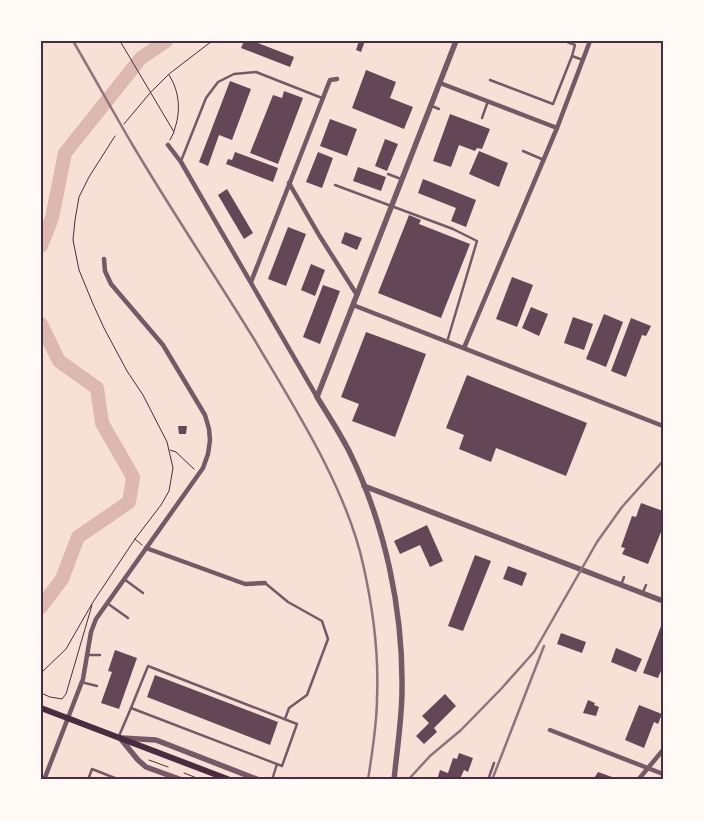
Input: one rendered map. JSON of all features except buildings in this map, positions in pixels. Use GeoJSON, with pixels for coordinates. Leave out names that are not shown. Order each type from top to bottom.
{"type":"FeatureCollection","features":[{"type":"Feature","properties":{"kind":"main road"},"geometry":{"type":"LineString","coordinates":[[41,708],[230,780]]}},
{"type":"Feature","properties":{"kind":"street"},"geometry":{"type":"LineString","coordinates":[[317,397],[456,41]]}},
{"type":"Feature","properties":{"kind":"street"},"geometry":{"type":"LineString","coordinates":[[464,348],[544,160],[590,41]]}},
{"type":"Feature","properties":{"kind":"street"},"geometry":{"type":"LineString","coordinates":[[251,282],[322,98],[330,80],[337,79]]}},
{"type":"Feature","properties":{"kind":"street"},"geometry":{"type":"LineString","coordinates":[[440,83],[557,128]]}},
{"type":"Feature","properties":{"kind":"street"},"geometry":{"type":"LineString","coordinates":[[168,145],[181,162],[349,451],[364,486],[384,547],[398,619],[402,689],[394,780]]}},
{"type":"Feature","properties":{"kind":"street"},"geometry":{"type":"LineString","coordinates":[[289,183],[318,234],[357,295]]}},
{"type":"Feature","properties":{"kind":"street"},"geometry":{"type":"LineString","coordinates":[[44,780],[81,682],[91,632],[96,619],[199,473],[210,445],[209,429],[205,415],[163,345],[111,284],[104,259]]}},
{"type":"Feature","properties":{"kind":"street"},"geometry":{"type":"LineString","coordinates":[[353,305],[663,426]]}},
{"type":"Feature","properties":{"kind":"street"},"geometry":{"type":"LineString","coordinates":[[364,486],[663,601]]}},
{"type":"Feature","properties":{"kind":"street"},"geometry":{"type":"LineString","coordinates":[[146,548],[244,584],[265,583]]}},
{"type":"Feature","properties":{"kind":"street"},"geometry":{"type":"LineString","coordinates":[[550,730],[663,774]]}},
{"type":"Feature","properties":{"kind":"street"},"geometry":{"type":"LineString","coordinates":[[119,738],[146,767],[182,780]]}},
{"type":"Feature","properties":{"kind":"street"},"geometry":{"type":"LineString","coordinates":[[119,738],[156,740],[259,780]]}},
{"type":"Feature","properties":{"kind":"street"},"geometry":{"type":"LineString","coordinates":[[638,780],[663,750]]}},
{"type":"Feature","properties":{"kind":"lane"},"geometry":{"type":"LineString","coordinates":[[490,80],[553,104],[576,43],[565,41]]}},
{"type":"Feature","properties":{"kind":"lane"},"geometry":{"type":"LineString","coordinates":[[572,56],[583,60]]}},
{"type":"Feature","properties":{"kind":"lane"},"geometry":{"type":"LineString","coordinates":[[181,162],[206,98],[218,82],[234,74],[256,72],[322,98]]}},
{"type":"Feature","properties":{"kind":"lane"},"geometry":{"type":"LineString","coordinates":[[482,118],[488,101]]}},
{"type":"Feature","properties":{"kind":"lane"},"geometry":{"type":"LineString","coordinates":[[431,106],[439,109]]}},
{"type":"Feature","properties":{"kind":"lane"},"geometry":{"type":"LineString","coordinates":[[523,151],[544,160]]}},
{"type":"Feature","properties":{"kind":"lane"},"geometry":{"type":"LineString","coordinates":[[388,174],[402,180]]}},
{"type":"Feature","properties":{"kind":"lane"},"geometry":{"type":"LineString","coordinates":[[335,185],[453,229],[477,241],[447,342]]}},
{"type":"Feature","properties":{"kind":"lane"},"geometry":{"type":"LineString","coordinates":[[621,585],[624,577]]}},
{"type":"Feature","properties":{"kind":"lane"},"geometry":{"type":"LineString","coordinates":[[124,579],[143,593]]}},
{"type":"Feature","properties":{"kind":"lane"},"geometry":{"type":"LineString","coordinates":[[265,583],[288,602],[322,622],[328,638],[307,695],[289,708],[285,719]]}},
{"type":"Feature","properties":{"kind":"lane"},"geometry":{"type":"LineString","coordinates":[[643,594],[646,585]]}},
{"type":"Feature","properties":{"kind":"lane"},"geometry":{"type":"LineString","coordinates":[[107,603],[128,618]]}},
{"type":"Feature","properties":{"kind":"lane"},"geometry":{"type":"LineString","coordinates":[[87,655],[100,655]]}},
{"type":"Feature","properties":{"kind":"lane"},"geometry":{"type":"LineString","coordinates":[[119,738],[131,708],[148,666],[297,724],[282,766],[131,708]]}},
{"type":"Feature","properties":{"kind":"lane"},"geometry":{"type":"LineString","coordinates":[[81,682],[96,686]]}},
{"type":"Feature","properties":{"kind":"lane"},"geometry":{"type":"LineString","coordinates":[[488,780],[494,763]]}},
{"type":"Feature","properties":{"kind":"lane"},"geometry":{"type":"LineString","coordinates":[[272,780],[277,764]]}},
{"type":"Feature","properties":{"kind":"lane"},"geometry":{"type":"LineString","coordinates":[[88,780],[92,769],[120,780]]}},
{"type":"Feature","properties":{"kind":"path"},"geometry":{"type":"LineString","coordinates":[[120,41],[174,132]]}},
{"type":"Feature","properties":{"kind":"path"},"geometry":{"type":"LineString","coordinates":[[124,124],[169,74],[212,41]]}},
{"type":"Feature","properties":{"kind":"path"},"geometry":{"type":"LineString","coordinates":[[168,145],[178,119],[179,103],[175,84],[169,74]]}},
{"type":"Feature","properties":{"kind":"path"},"geometry":{"type":"LineString","coordinates":[[41,673],[66,649],[93,602],[170,491],[173,468],[167,442],[143,395],[127,371],[93,304],[79,270],[73,240],[79,197],[89,177],[115,136]]}},
{"type":"Feature","properties":{"kind":"path"},"geometry":{"type":"LineString","coordinates":[[169,450],[176,452],[199,473]]}},
{"type":"Feature","properties":{"kind":"path"},"geometry":{"type":"LineString","coordinates":[[135,539],[146,548]]}},
{"type":"Feature","properties":{"kind":"path"},"geometry":{"type":"LineString","coordinates":[[42,694],[62,699],[66,694],[93,602]]}},
{"type":"Feature","properties":{"kind":"waterway"},"geometry":{"type":"LineString","coordinates":[[41,246],[52,218],[65,153],[141,58],[166,41]]}},
{"type":"Feature","properties":{"kind":"waterway"},"geometry":{"type":"LineString","coordinates":[[41,324],[59,361],[97,388],[102,423],[133,477],[129,502],[78,537],[62,579],[41,607]]}},
{"type":"Feature","properties":{"kind":"railway"},"geometry":{"type":"LineString","coordinates":[[73,41],[147,169],[286,392],[332,477],[344,506],[363,564],[370,597],[376,647],[376,718],[368,780]]}},
{"type":"Feature","properties":{"kind":"railway"},"geometry":{"type":"LineString","coordinates":[[408,780],[430,756],[461,730],[534,652],[597,542],[622,507],[663,461]]}},
{"type":"Feature","properties":{"kind":"railway"},"geometry":{"type":"LineString","coordinates":[[492,780],[544,646]]}}]}
